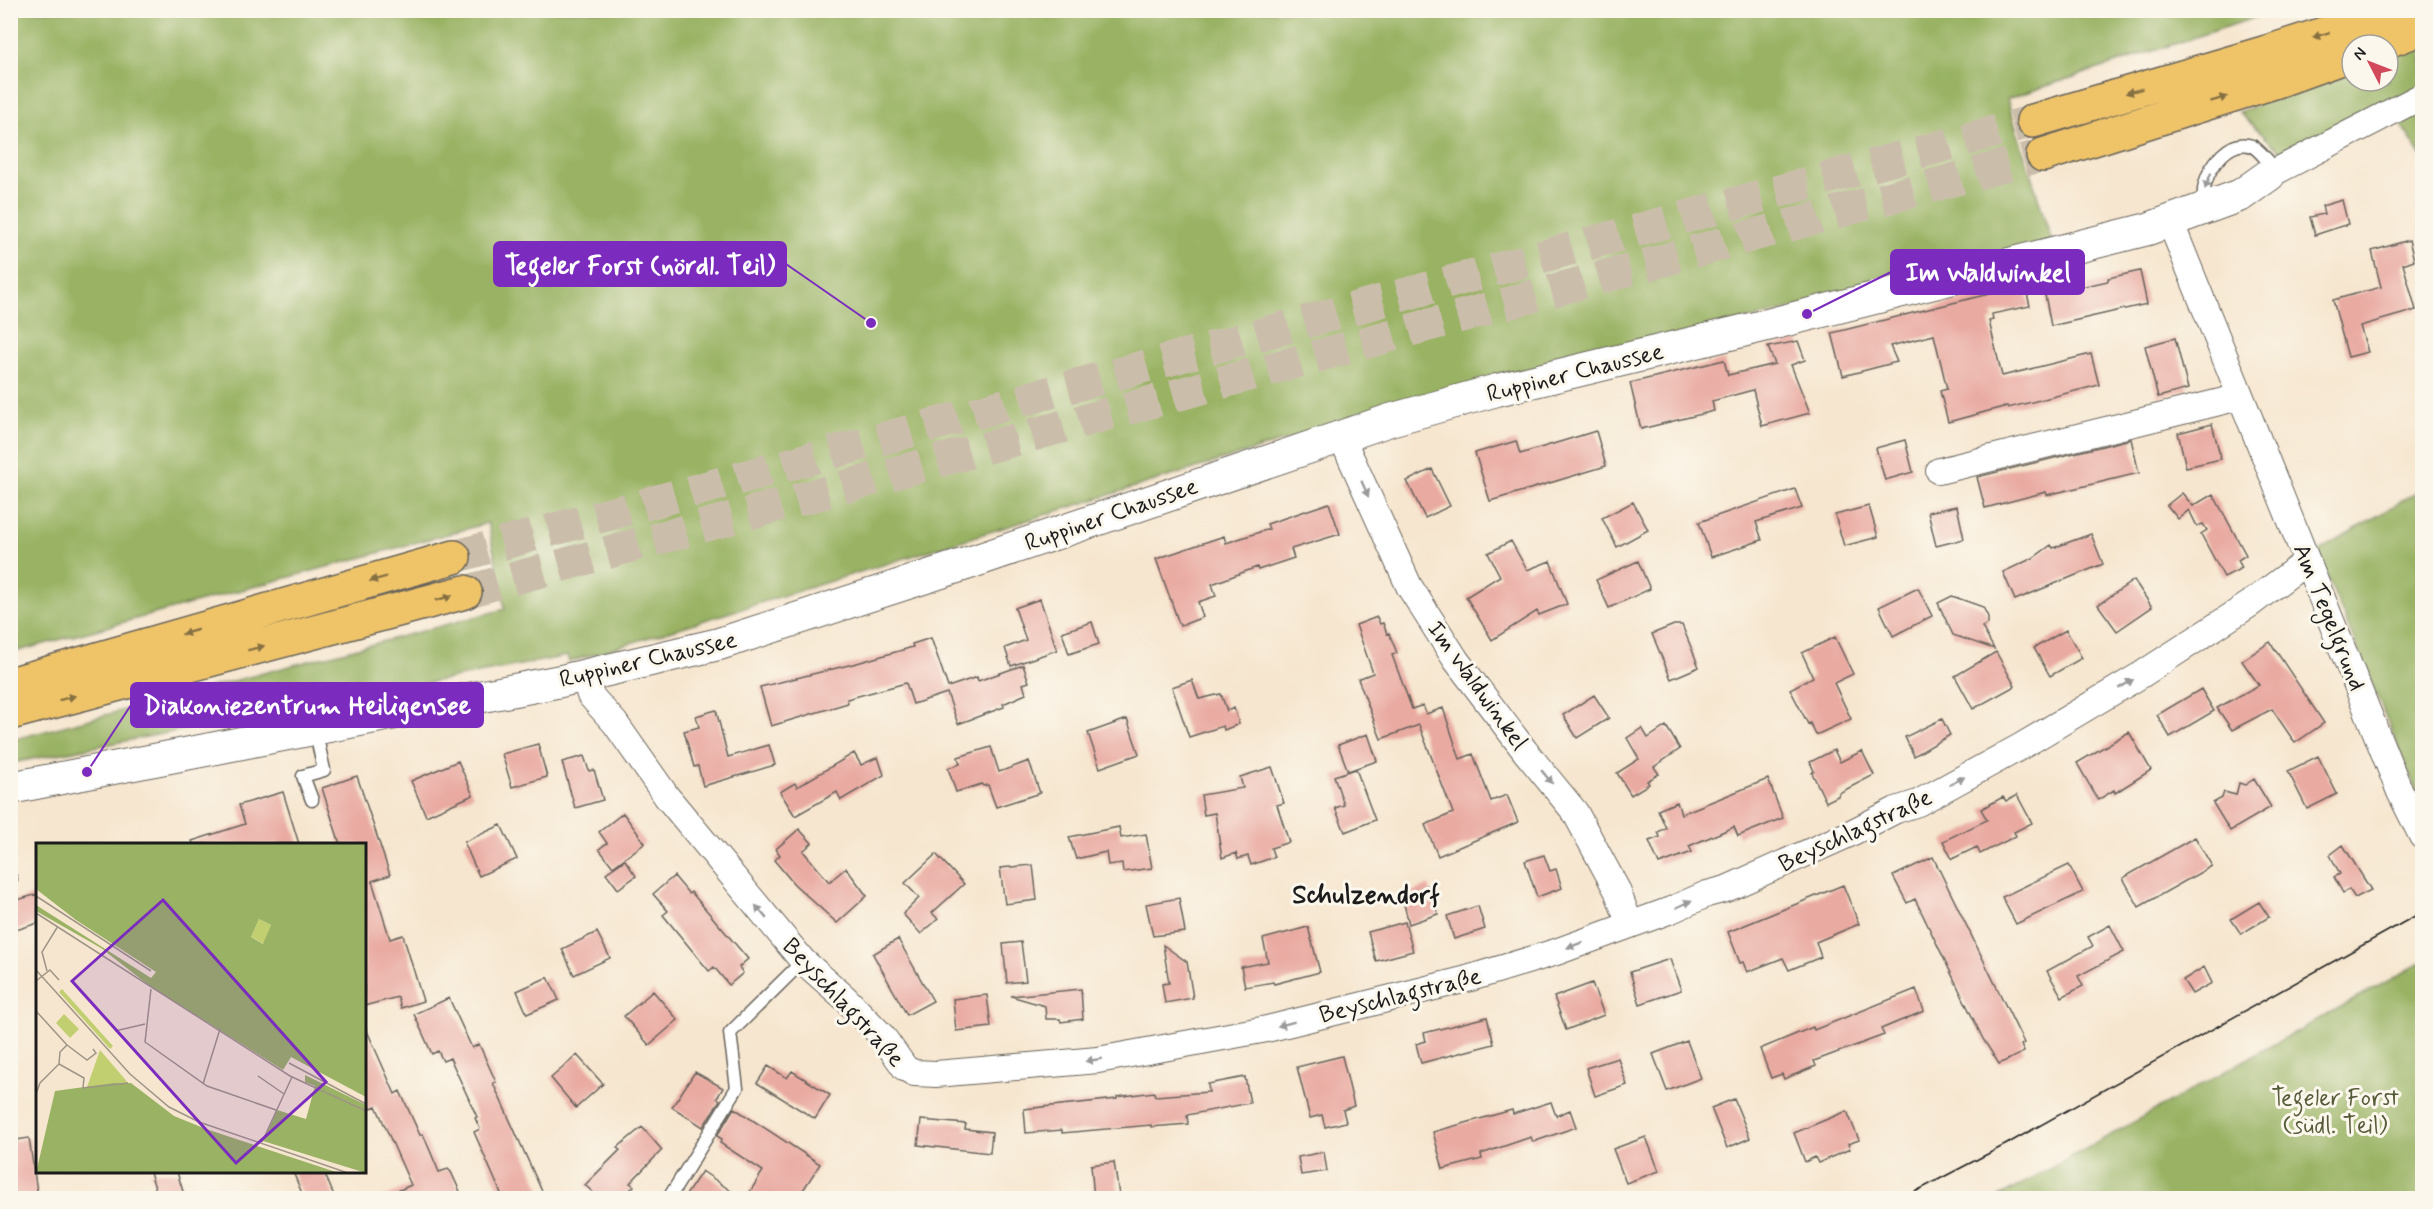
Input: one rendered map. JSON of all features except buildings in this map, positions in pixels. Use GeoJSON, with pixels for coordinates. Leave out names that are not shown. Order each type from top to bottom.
{"type":"FeatureCollection","features":[{"type":"Feature","properties":{"kind":"highway"},"geometry":{"type":"LineString","coordinates":[[2033,121],[2277,49],[2397,10]]}},
{"type":"Feature","properties":{"kind":"highway"},"geometry":{"type":"LineString","coordinates":[[2400,36],[2422,28]]}},
{"type":"Feature","properties":{"kind":"highway"},"geometry":{"type":"LineString","coordinates":[[2043,155],[2277,81],[2340,58]]}},
{"type":"Feature","properties":{"kind":"highway"},"geometry":{"type":"LineString","coordinates":[[10,684],[454,557]]}},
{"type":"Feature","properties":{"kind":"highway"},"geometry":{"type":"LineString","coordinates":[[10,713],[465,592]]}},
{"type":"Feature","properties":{"kind":"street","name":"Ruppiner Chaussee"},"geometry":{"type":"LineString","coordinates":[[10,788],[584,676],[678,655],[760,632],[1390,420],[1497,390],[2108,240],[2170,221],[2241,195],[2269,175],[2422,96]]}},
{"type":"Feature","properties":{"kind":"street","name":"Am Tegelgrund"},"geometry":{"type":"LineString","coordinates":[[2170,221],[2397,783],[2422,836]]}},
{"type":"Feature","properties":{"kind":"street"},"geometry":{"type":"LineString","coordinates":[[1939,471],[2240,397]]}},
{"type":"Feature","properties":{"kind":"street","name":"Im Waldwinkel"},"geometry":{"type":"LineString","coordinates":[[1341,436],[1409,586],[1462,669],[1575,812],[1612,882],[1630,925]]}},
{"type":"Feature","properties":{"kind":"street","name":"Beyschlagstraße"},"geometry":{"type":"LineString","coordinates":[[584,676],[590,695],[615,723],[667,797],[803,961],[845,998],[883,1037],[905,1068],[914,1073],[936,1074],[1098,1060],[1267,1029],[1467,979],[1556,952],[1671,910],[1707,894],[1752,879],[1896,810],[1918,803],[2020,747],[2141,675],[2250,604],[2307,561]]}},
{"type":"Feature","properties":{"kind":"lane"},"geometry":{"type":"LineString","coordinates":[[2204,208],[2204,184],[2218,160],[2229,148],[2243,144],[2253,147],[2269,162],[2269,175]]}},
{"type":"Feature","properties":{"kind":"lane"},"geometry":{"type":"LineString","coordinates":[[312,800],[303,776],[324,770],[315,728]]}},
{"type":"Feature","properties":{"kind":"lane"},"geometry":{"type":"LineString","coordinates":[[669,1198],[738,1088],[730,1033],[803,961]]}},
{"type":"Feature","properties":{"kind":"green space"},"geometry":{"type":"Polygon","coordinates":[[[11,11],[2275,11],[2007,99],[2053,245],[1410,402],[569,662],[567,656],[11,763],[11,740],[505,609],[488,523],[11,653],[11,11]]]}},
{"type":"Feature","properties":{"kind":"green space"},"geometry":{"type":"Polygon","coordinates":[[[2422,42],[2422,157],[2392,110],[2292,163],[2239,112],[2340,74],[2340,93],[2400,93],[2400,50],[2422,42]]]}},
{"type":"Feature","properties":{"kind":"green space"},"geometry":{"type":"Polygon","coordinates":[[[2422,489],[2422,804],[2317,552],[2422,489]]]}},
{"type":"Feature","properties":{"kind":"green space","name":"Tegeler Forst (südl. Teil)"},"geometry":{"type":"Polygon","coordinates":[[[2422,962],[2422,1198],[1997,1198],[2422,962]]]}},
{"type":"Feature","properties":{"kind":"tunnel"},"geometry":{"type":"LineString","coordinates":[[454,557],[2033,121]]}},
{"type":"Feature","properties":{"kind":"tunnel"},"geometry":{"type":"LineString","coordinates":[[465,592],[2043,155]]}},
{"type":"Feature","properties":{"kind":"tram line"},"geometry":{"type":"LineString","coordinates":[[1903,1198],[2005,1145],[2422,912]]}},
{"type":"Feature","properties":{"kind":"place","name":"Im Waldwinkel"},"geometry":{"type":"Point","coordinates":[1807,314]}},
{"type":"Feature","properties":{"kind":"place","name":"Tegeler Forst (nördl. Teil)"},"geometry":{"type":"Point","coordinates":[871,323]}},
{"type":"Feature","properties":{"kind":"place","name":"Diakoniezentrum Heiligensee"},"geometry":{"type":"Point","coordinates":[87,772]}},
{"type":"Feature","properties":{"kind":"district","name":"Schulzendorf"},"geometry":{"type":"Point","coordinates":[1366,894]}}]}
